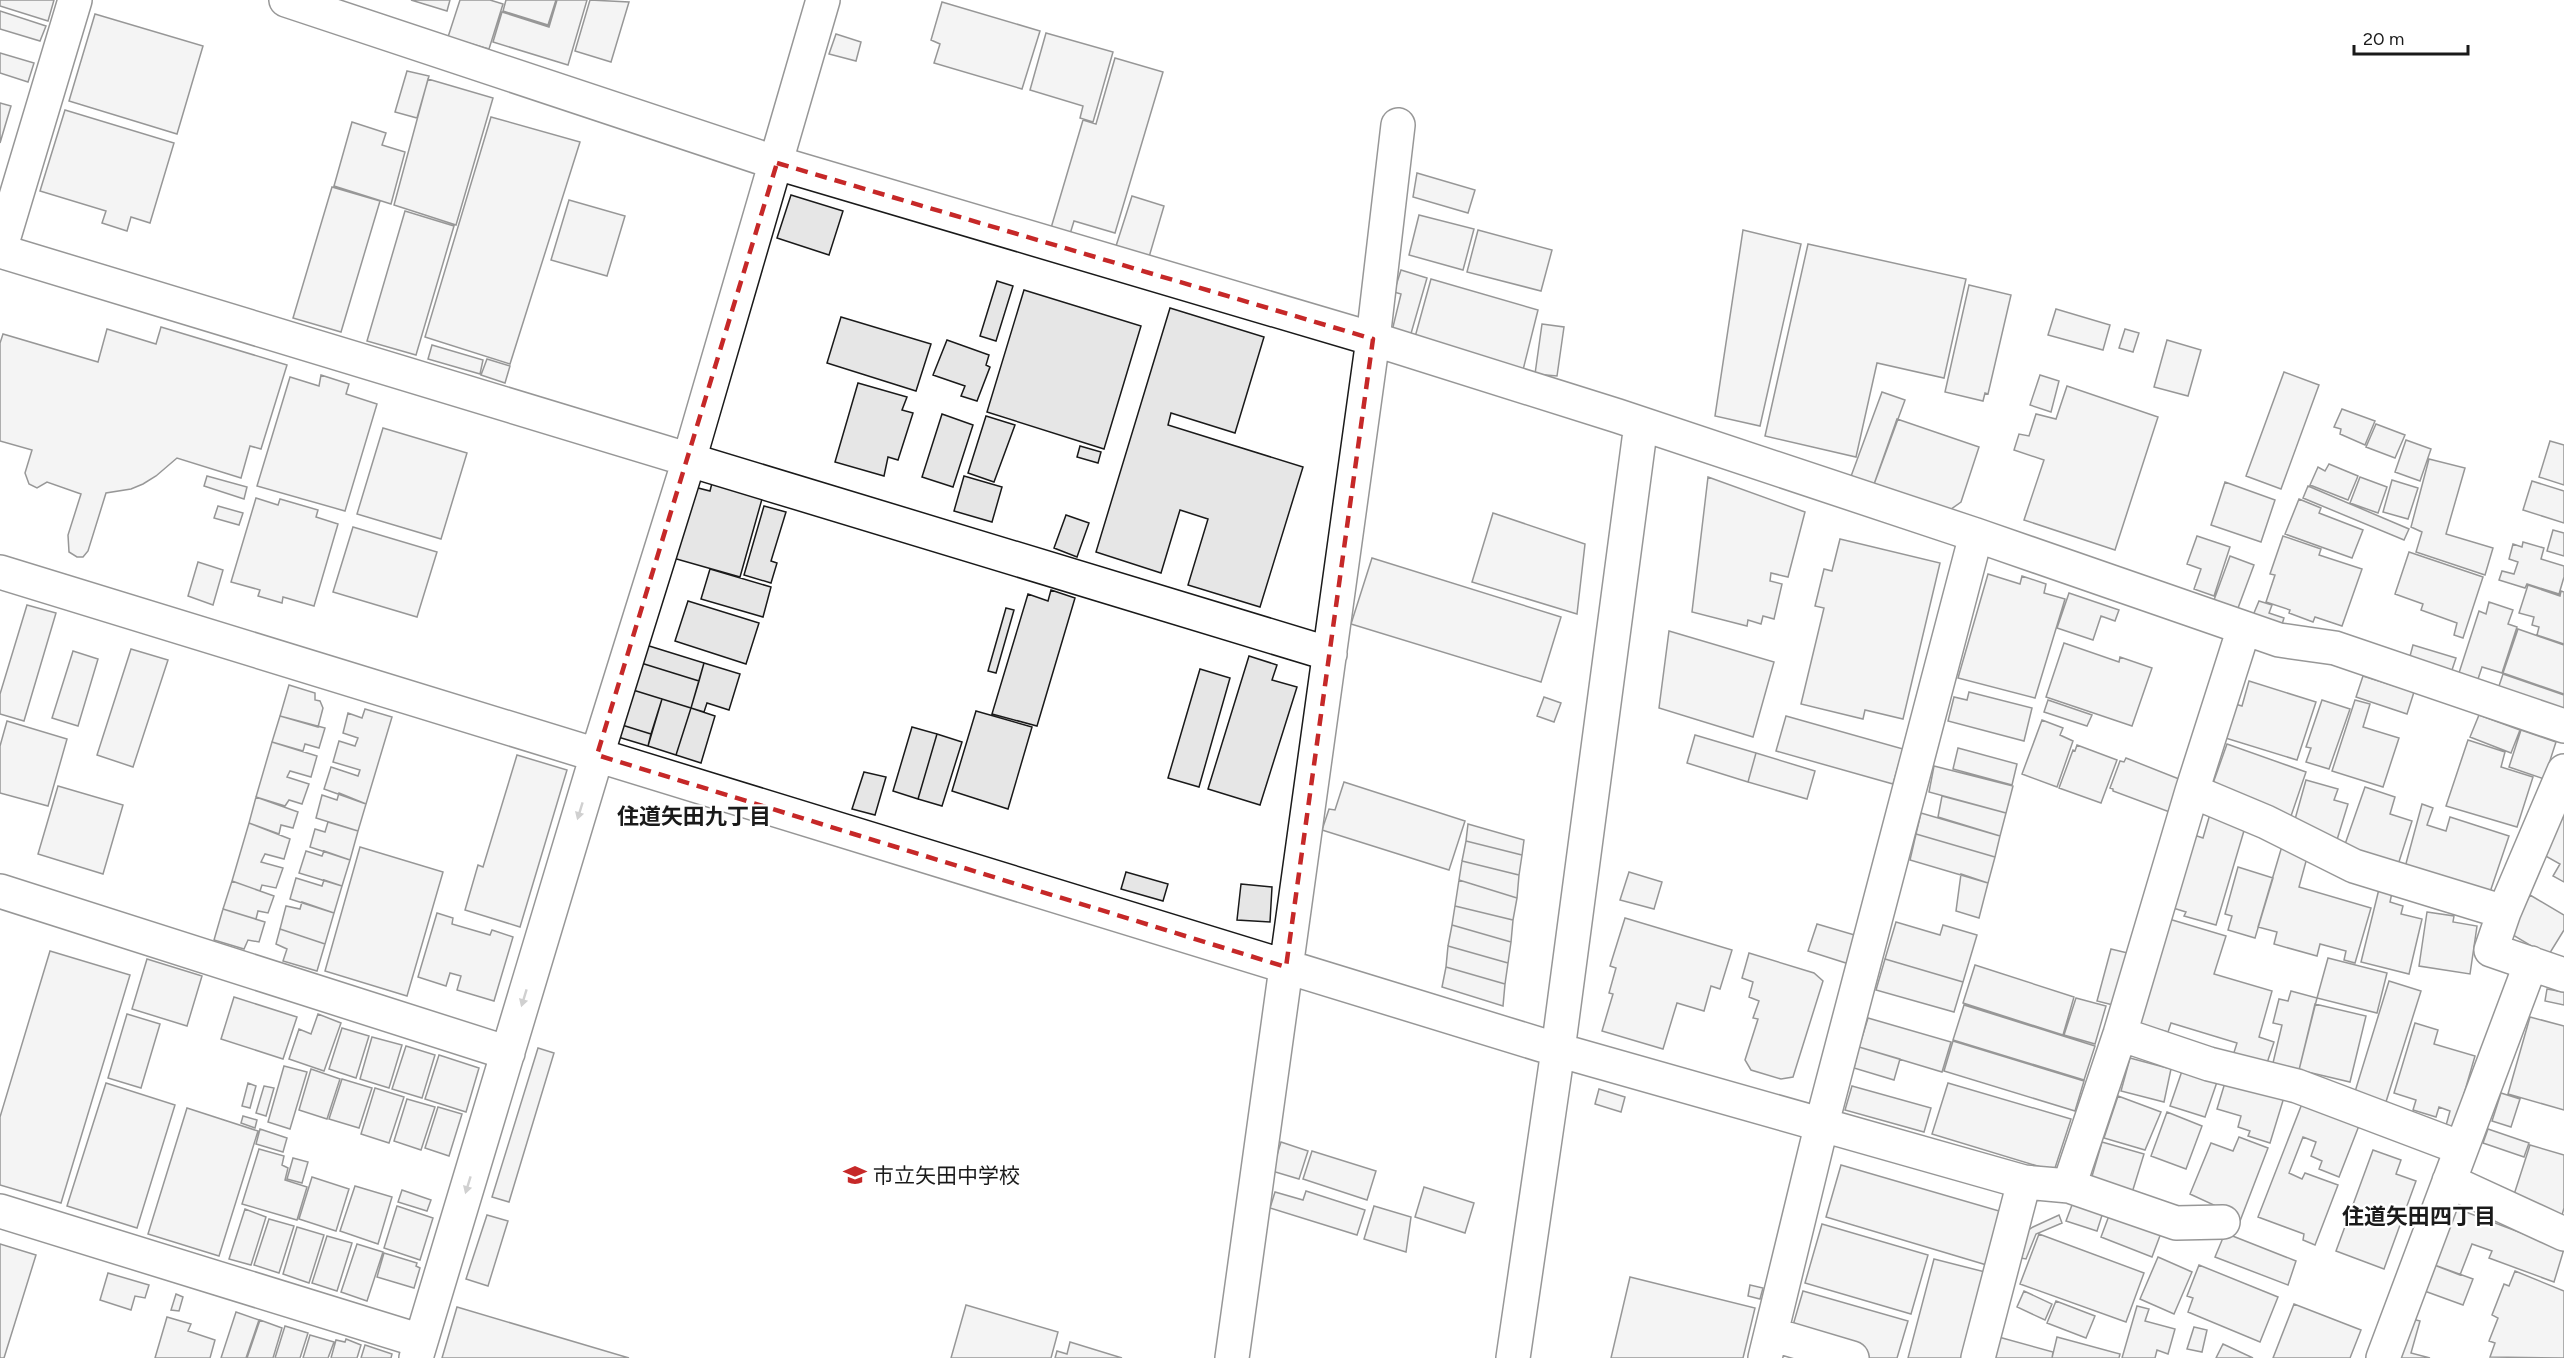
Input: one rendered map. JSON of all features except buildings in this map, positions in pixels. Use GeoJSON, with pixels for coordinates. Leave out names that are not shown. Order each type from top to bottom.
{"type":"FeatureCollection","features":[{"type":"Feature","properties":{"kind":"street"},"geometry":{"type":"LineString","coordinates":[[75,0],[0,251],[1330,654]]}},
{"type":"Feature","properties":{"kind":"street"},"geometry":{"type":"LineString","coordinates":[[286,0],[777,163],[1373,339],[1641,424],[1976,535],[2279,640],[2335,648],[2564,726]]}},
{"type":"Feature","properties":{"kind":"street"},"geometry":{"type":"LineString","coordinates":[[0,1211],[418,1349],[597,755],[689,460],[823,0]]}},
{"type":"Feature","properties":{"kind":"street"},"geometry":{"type":"LineString","coordinates":[[1232,1358],[1373,339],[1398,125]]}},
{"type":"Feature","properties":{"kind":"street"},"geometry":{"type":"LineString","coordinates":[[1513,1358],[1558,1050],[1641,424]]}},
{"type":"Feature","properties":{"kind":"street"},"geometry":{"type":"LineString","coordinates":[[1852,1358],[1768,1346],[1822,1123],[1976,535]]}},
{"type":"Feature","properties":{"kind":"street"},"geometry":{"type":"LineString","coordinates":[[0,572],[1558,1050],[2024,1182],[2069,1186],[2176,1224],[2223,1222]]}},
{"type":"Feature","properties":{"kind":"street"},"geometry":{"type":"LineString","coordinates":[[2069,1186],[2120,1034],[2192,791],[2244,628]]}},
{"type":"Feature","properties":{"kind":"street"},"geometry":{"type":"LineString","coordinates":[[2564,771],[2504,912],[2491,950],[2564,975]]}},
{"type":"Feature","properties":{"kind":"street"},"geometry":{"type":"LineString","coordinates":[[2192,791],[2266,822],[2354,866],[2504,912]]}},
{"type":"Feature","properties":{"kind":"street"},"geometry":{"type":"LineString","coordinates":[[0,891],[508,1053]]}},
{"type":"Feature","properties":{"kind":"street"},"geometry":{"type":"LineString","coordinates":[[2383,1358],[2531,963]]}},
{"type":"Feature","properties":{"kind":"street"},"geometry":{"type":"LineString","coordinates":[[2120,1034],[2208,1064],[2297,1086],[2461,1148]]}},
{"type":"Feature","properties":{"kind":"street"},"geometry":{"type":"LineString","coordinates":[[2449,1181],[2564,1234]]}},
{"type":"Feature","properties":{"kind":"street"},"geometry":{"type":"LineString","coordinates":[[1978,1358],[2024,1182]]}},
{"type":"Feature","properties":{"kind":"highlighted area"},"geometry":{"type":"Polygon","coordinates":[[[777,163],[1373,339],[1286,967],[597,755],[777,163]]]}},
{"type":"Feature","properties":{"kind":"place","name":"市立矢田中学校"},"geometry":{"type":"Point","coordinates":[855,1175]}},
{"type":"Feature","properties":{"kind":"district","name":"住道矢田九丁目"},"geometry":{"type":"Point","coordinates":[694,816]}},
{"type":"Feature","properties":{"kind":"district","name":"住道矢田四丁目"},"geometry":{"type":"Point","coordinates":[2419,1216]}}]}
